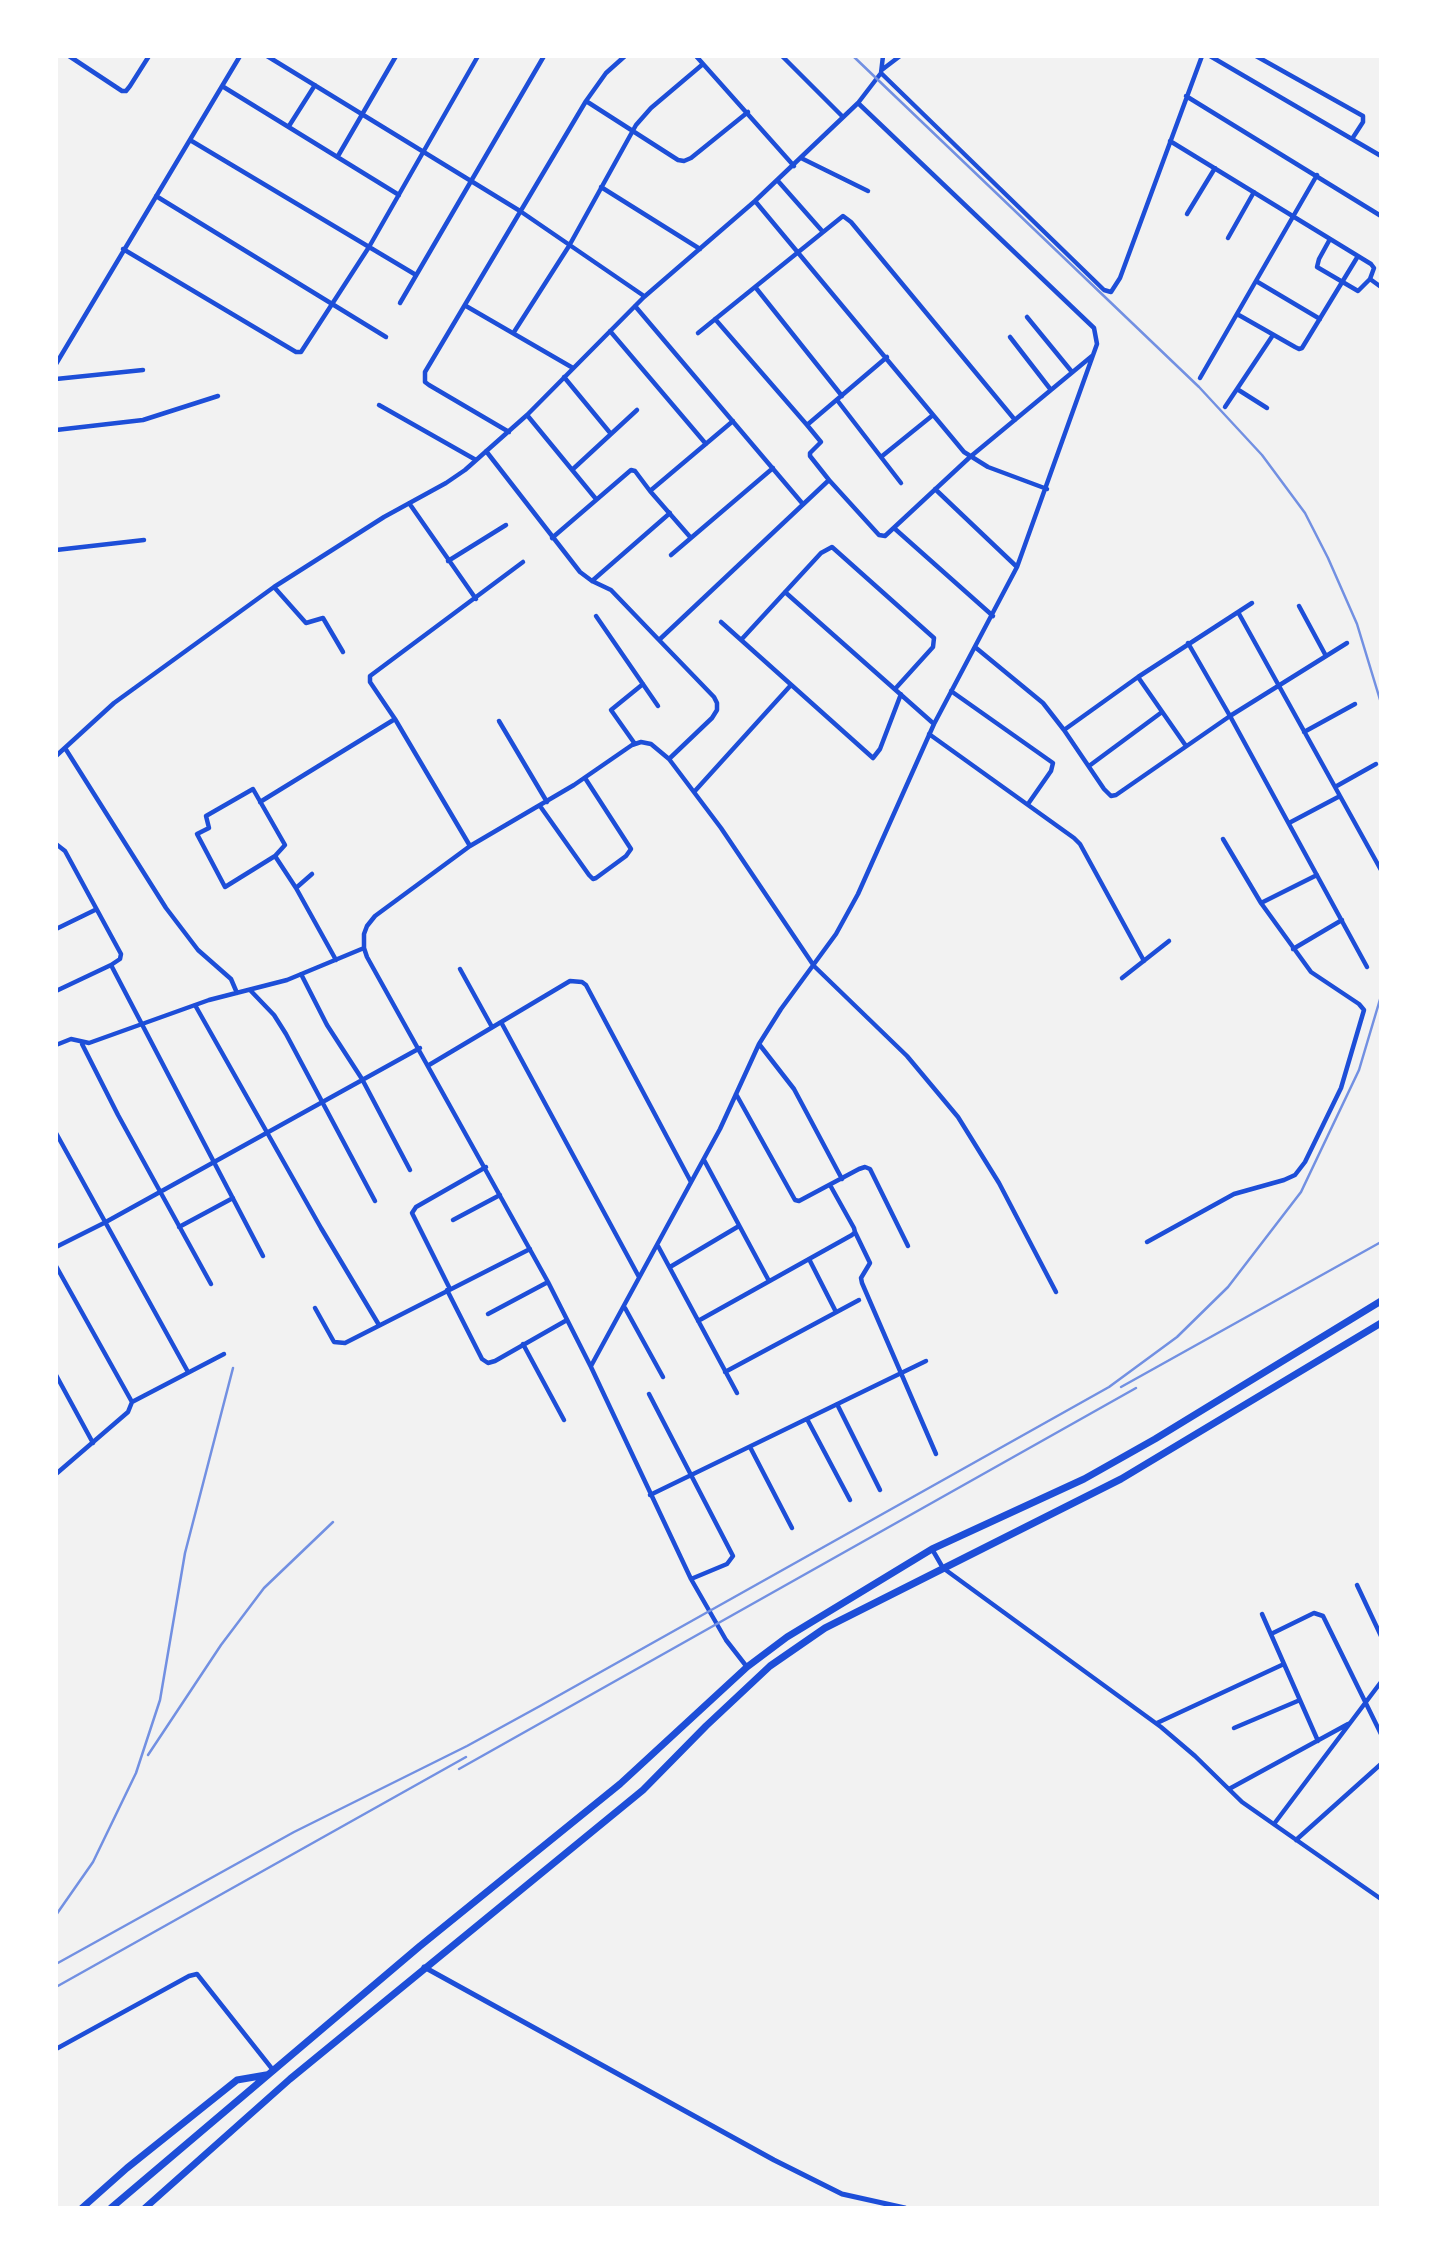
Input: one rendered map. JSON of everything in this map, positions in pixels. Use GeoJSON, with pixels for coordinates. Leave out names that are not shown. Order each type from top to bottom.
{"type":"FeatureCollection","features":[{"type":"Feature","properties":{"kind":"highway"},"geometry":{"type":"LineString","coordinates":[[111,2208],[420,1946],[620,1784],[747,1667],[787,1637],[932,1549],[1084,1479],[1155,1439],[1381,1301]]}},
{"type":"Feature","properties":{"kind":"highway"},"geometry":{"type":"LineString","coordinates":[[145,2208],[290,2079],[643,1790],[706,1726],[771,1666],[825,1628],[1121,1479],[1381,1324]]}},
{"type":"Feature","properties":{"kind":"highway"},"geometry":{"type":"LineString","coordinates":[[82,2208],[127,2168],[237,2080],[270,2073]]}},
{"type":"Feature","properties":{"kind":"street"},"geometry":{"type":"LineString","coordinates":[[69,56],[118,89],[126,91],[149,56]]}},
{"type":"Feature","properties":{"kind":"street"},"geometry":{"type":"LineString","coordinates":[[56,364],[240,56]]}},
{"type":"Feature","properties":{"kind":"street"},"geometry":{"type":"LineString","coordinates":[[267,56],[520,211],[644,296]]}},
{"type":"Feature","properties":{"kind":"street"},"geometry":{"type":"LineString","coordinates":[[338,156],[396,56]]}},
{"type":"Feature","properties":{"kind":"street"},"geometry":{"type":"LineString","coordinates":[[124,249],[299,353],[369,247],[478,56]]}},
{"type":"Feature","properties":{"kind":"street"},"geometry":{"type":"LineString","coordinates":[[400,303],[544,56]]}},
{"type":"Feature","properties":{"kind":"street"},"geometry":{"type":"LineString","coordinates":[[509,432],[425,382],[425,372],[586,101],[606,73],[625,56]]}},
{"type":"Feature","properties":{"kind":"street"},"geometry":{"type":"LineString","coordinates":[[696,56],[794,166]]}},
{"type":"Feature","properties":{"kind":"street"},"geometry":{"type":"LineString","coordinates":[[782,56],[843,117]]}},
{"type":"Feature","properties":{"kind":"street"},"geometry":{"type":"LineString","coordinates":[[883,56],[882,71],[1104,290],[1111,292],[1120,278],[1202,56]]}},
{"type":"Feature","properties":{"kind":"street"},"geometry":{"type":"LineString","coordinates":[[56,756],[114,703],[274,587],[384,517],[446,483],[476,460],[527,415],[644,296],[794,166],[858,103],[882,71],[900,56]]}},
{"type":"Feature","properties":{"kind":"street"},"geometry":{"type":"LineString","coordinates":[[1210,56],[1381,156]]}},
{"type":"Feature","properties":{"kind":"street"},"geometry":{"type":"LineString","coordinates":[[1256,56],[1363,116],[1363,122],[1352,139]]}},
{"type":"Feature","properties":{"kind":"street"},"geometry":{"type":"LineString","coordinates":[[514,332],[569,246],[632,131],[652,108],[703,64]]}},
{"type":"Feature","properties":{"kind":"street"},"geometry":{"type":"LineString","coordinates":[[289,126],[315,85]]}},
{"type":"Feature","properties":{"kind":"street"},"geometry":{"type":"LineString","coordinates":[[222,86],[398,195]]}},
{"type":"Feature","properties":{"kind":"street"},"geometry":{"type":"LineString","coordinates":[[1185,96],[1381,216]]}},
{"type":"Feature","properties":{"kind":"street"},"geometry":{"type":"LineString","coordinates":[[586,101],[678,160],[687,161],[748,112]]}},
{"type":"Feature","properties":{"kind":"street"},"geometry":{"type":"LineString","coordinates":[[591,1367],[704,1159],[759,1044],[836,934],[858,894],[934,723],[1017,567],[1097,344],[1094,328],[858,103]]}},
{"type":"Feature","properties":{"kind":"street"},"geometry":{"type":"LineString","coordinates":[[190,140],[416,275]]}},
{"type":"Feature","properties":{"kind":"street"},"geometry":{"type":"LineString","coordinates":[[1170,141],[1215,168],[1374,266],[1370,279],[1358,291],[1317,267],[1330,239]]}},
{"type":"Feature","properties":{"kind":"street"},"geometry":{"type":"LineString","coordinates":[[801,158],[868,191]]}},
{"type":"Feature","properties":{"kind":"street"},"geometry":{"type":"LineString","coordinates":[[1187,214],[1215,168]]}},
{"type":"Feature","properties":{"kind":"street"},"geometry":{"type":"LineString","coordinates":[[1200,378],[1317,175]]}},
{"type":"Feature","properties":{"kind":"street"},"geometry":{"type":"LineString","coordinates":[[778,181],[822,232]]}},
{"type":"Feature","properties":{"kind":"street"},"geometry":{"type":"LineString","coordinates":[[601,187],[700,249]]}},
{"type":"Feature","properties":{"kind":"street"},"geometry":{"type":"LineString","coordinates":[[1228,238],[1254,192]]}},
{"type":"Feature","properties":{"kind":"street"},"geometry":{"type":"LineString","coordinates":[[156,196],[386,337]]}},
{"type":"Feature","properties":{"kind":"street"},"geometry":{"type":"LineString","coordinates":[[755,201],[970,457],[988,467],[1046,489]]}},
{"type":"Feature","properties":{"kind":"street"},"geometry":{"type":"LineString","coordinates":[[698,333],[844,216],[1014,420]]}},
{"type":"Feature","properties":{"kind":"street"},"geometry":{"type":"LineString","coordinates":[[1237,314],[1299,349],[1358,256]]}},
{"type":"Feature","properties":{"kind":"street"},"geometry":{"type":"LineString","coordinates":[[1370,279],[1381,288]]}},
{"type":"Feature","properties":{"kind":"street"},"geometry":{"type":"LineString","coordinates":[[1256,281],[1320,319]]}},
{"type":"Feature","properties":{"kind":"street"},"geometry":{"type":"LineString","coordinates":[[756,288],[901,483]]}},
{"type":"Feature","properties":{"kind":"street"},"geometry":{"type":"LineString","coordinates":[[466,306],[573,368]]}},
{"type":"Feature","properties":{"kind":"street"},"geometry":{"type":"LineString","coordinates":[[635,306],[802,503]]}},
{"type":"Feature","properties":{"kind":"street"},"geometry":{"type":"LineString","coordinates":[[1027,317],[1072,372]]}},
{"type":"Feature","properties":{"kind":"street"},"geometry":{"type":"LineString","coordinates":[[715,319],[821,442],[810,456],[828,480],[879,535],[884,536],[970,457],[1094,354]]}},
{"type":"Feature","properties":{"kind":"street"},"geometry":{"type":"LineString","coordinates":[[610,331],[706,444]]}},
{"type":"Feature","properties":{"kind":"street"},"geometry":{"type":"LineString","coordinates":[[1226,407],[1273,335]]}},
{"type":"Feature","properties":{"kind":"street"},"geometry":{"type":"LineString","coordinates":[[1010,337],[1051,390]]}},
{"type":"Feature","properties":{"kind":"street"},"geometry":{"type":"LineString","coordinates":[[807,425],[887,357]]}},
{"type":"Feature","properties":{"kind":"street"},"geometry":{"type":"LineString","coordinates":[[56,379],[143,370]]}},
{"type":"Feature","properties":{"kind":"street"},"geometry":{"type":"LineString","coordinates":[[564,377],[611,434]]}},
{"type":"Feature","properties":{"kind":"street"},"geometry":{"type":"LineString","coordinates":[[1237,389],[1267,408]]}},
{"type":"Feature","properties":{"kind":"street"},"geometry":{"type":"LineString","coordinates":[[56,430],[142,420],[218,396]]}},
{"type":"Feature","properties":{"kind":"street"},"geometry":{"type":"LineString","coordinates":[[379,405],[476,460]]}},
{"type":"Feature","properties":{"kind":"street"},"geometry":{"type":"LineString","coordinates":[[572,470],[637,410]]}},
{"type":"Feature","properties":{"kind":"street"},"geometry":{"type":"LineString","coordinates":[[527,415],[596,499]]}},
{"type":"Feature","properties":{"kind":"street"},"geometry":{"type":"LineString","coordinates":[[881,457],[933,415]]}},
{"type":"Feature","properties":{"kind":"street"},"geometry":{"type":"LineString","coordinates":[[650,491],[733,421]]}},
{"type":"Feature","properties":{"kind":"street"},"geometry":{"type":"LineString","coordinates":[[486,451],[580,572],[611,590],[715,697],[717,710],[712,718],[669,759]]}},
{"type":"Feature","properties":{"kind":"street"},"geometry":{"type":"LineString","coordinates":[[671,555],[773,468]]}},
{"type":"Feature","properties":{"kind":"street"},"geometry":{"type":"LineString","coordinates":[[552,538],[631,470],[635,471],[691,538]]}},
{"type":"Feature","properties":{"kind":"street"},"geometry":{"type":"LineString","coordinates":[[659,640],[828,480]]}},
{"type":"Feature","properties":{"kind":"street"},"geometry":{"type":"LineString","coordinates":[[935,489],[1017,567]]}},
{"type":"Feature","properties":{"kind":"street"},"geometry":{"type":"LineString","coordinates":[[409,503],[476,599]]}},
{"type":"Feature","properties":{"kind":"street"},"geometry":{"type":"LineString","coordinates":[[592,581],[670,513]]}},
{"type":"Feature","properties":{"kind":"street"},"geometry":{"type":"LineString","coordinates":[[448,561],[506,525]]}},
{"type":"Feature","properties":{"kind":"street"},"geometry":{"type":"LineString","coordinates":[[894,528],[993,616]]}},
{"type":"Feature","properties":{"kind":"street"},"geometry":{"type":"LineString","coordinates":[[56,550],[144,540]]}},
{"type":"Feature","properties":{"kind":"street"},"geometry":{"type":"LineString","coordinates":[[741,640],[826,548],[832,548],[934,638],[933,647],[895,689]]}},
{"type":"Feature","properties":{"kind":"street"},"geometry":{"type":"LineString","coordinates":[[470,846],[370,682],[369,676],[523,562]]}},
{"type":"Feature","properties":{"kind":"street"},"geometry":{"type":"LineString","coordinates":[[274,587],[306,624],[323,618],[343,652]]}},
{"type":"Feature","properties":{"kind":"street"},"geometry":{"type":"LineString","coordinates":[[785,592],[934,723]]}},
{"type":"Feature","properties":{"kind":"street"},"geometry":{"type":"LineString","coordinates":[[1064,730],[1188,643],[1252,603]]}},
{"type":"Feature","properties":{"kind":"street"},"geometry":{"type":"LineString","coordinates":[[1299,606],[1326,656]]}},
{"type":"Feature","properties":{"kind":"street"},"geometry":{"type":"LineString","coordinates":[[1238,612],[1381,870]]}},
{"type":"Feature","properties":{"kind":"street"},"geometry":{"type":"LineString","coordinates":[[596,616],[658,706]]}},
{"type":"Feature","properties":{"kind":"street"},"geometry":{"type":"LineString","coordinates":[[721,622],[873,758],[880,749],[901,694]]}},
{"type":"Feature","properties":{"kind":"street"},"geometry":{"type":"LineString","coordinates":[[1188,643],[1367,967]]}},
{"type":"Feature","properties":{"kind":"street"},"geometry":{"type":"LineString","coordinates":[[975,647],[1033,694],[1064,730],[1111,796],[1230,716],[1347,643]]}},
{"type":"Feature","properties":{"kind":"street"},"geometry":{"type":"LineString","coordinates":[[1138,677],[1186,746]]}},
{"type":"Feature","properties":{"kind":"street"},"geometry":{"type":"LineString","coordinates":[[636,744],[611,710],[643,684]]}},
{"type":"Feature","properties":{"kind":"street"},"geometry":{"type":"LineString","coordinates":[[694,792],[791,685]]}},
{"type":"Feature","properties":{"kind":"street"},"geometry":{"type":"LineString","coordinates":[[951,691],[1053,763],[1051,771],[1028,804]]}},
{"type":"Feature","properties":{"kind":"street"},"geometry":{"type":"LineString","coordinates":[[1304,732],[1355,704]]}},
{"type":"Feature","properties":{"kind":"street"},"geometry":{"type":"LineString","coordinates":[[1089,766],[1162,712]]}},
{"type":"Feature","properties":{"kind":"street"},"geometry":{"type":"LineString","coordinates":[[260,802],[395,719]]}},
{"type":"Feature","properties":{"kind":"street"},"geometry":{"type":"LineString","coordinates":[[499,721],[547,802]]}},
{"type":"Feature","properties":{"kind":"street"},"geometry":{"type":"LineString","coordinates":[[929,734],[1067,831],[1080,844],[1144,961]]}},
{"type":"Feature","properties":{"kind":"street"},"geometry":{"type":"LineString","coordinates":[[747,1667],[726,1640],[691,1579],[591,1367],[548,1283],[364,948],[364,934],[376,916],[470,846],[547,802],[636,744],[651,744],[669,759],[721,828],[814,966],[907,1056],[951,1108],[999,1183],[1056,1292]]}},
{"type":"Feature","properties":{"kind":"street"},"geometry":{"type":"LineString","coordinates":[[65,748],[166,908],[198,950],[231,979],[237,993]]}},
{"type":"Feature","properties":{"kind":"street"},"geometry":{"type":"LineString","coordinates":[[1335,787],[1376,764]]}},
{"type":"Feature","properties":{"kind":"street"},"geometry":{"type":"LineString","coordinates":[[540,806],[589,876],[596,878],[626,856],[631,849],[585,778]]}},
{"type":"Feature","properties":{"kind":"street"},"geometry":{"type":"LineString","coordinates":[[253,789],[285,845],[275,856],[225,887],[197,834],[209,828],[206,816],[253,789]]}},
{"type":"Feature","properties":{"kind":"street"},"geometry":{"type":"LineString","coordinates":[[1289,823],[1340,796]]}},
{"type":"Feature","properties":{"kind":"street"},"geometry":{"type":"LineString","coordinates":[[1147,1242],[1234,1194],[1296,1175],[1334,1107],[1364,1010],[1311,972],[1261,903],[1223,839]]}},
{"type":"Feature","properties":{"kind":"street"},"geometry":{"type":"LineString","coordinates":[[56,845],[65,851],[121,954],[120,959],[111,965],[56,991]]}},
{"type":"Feature","properties":{"kind":"street"},"geometry":{"type":"LineString","coordinates":[[275,856],[336,960]]}},
{"type":"Feature","properties":{"kind":"street"},"geometry":{"type":"LineString","coordinates":[[296,888],[312,874]]}},
{"type":"Feature","properties":{"kind":"street"},"geometry":{"type":"LineString","coordinates":[[1261,903],[1317,875]]}},
{"type":"Feature","properties":{"kind":"street"},"geometry":{"type":"LineString","coordinates":[[56,929],[95,910]]}},
{"type":"Feature","properties":{"kind":"street"},"geometry":{"type":"LineString","coordinates":[[1293,949],[1342,920]]}},
{"type":"Feature","properties":{"kind":"street"},"geometry":{"type":"LineString","coordinates":[[1122,978],[1170,941]]}},
{"type":"Feature","properties":{"kind":"street"},"geometry":{"type":"LineString","coordinates":[[56,1045],[71,1039],[89,1043],[195,1005],[301,974],[364,948]]}},
{"type":"Feature","properties":{"kind":"street"},"geometry":{"type":"LineString","coordinates":[[111,965],[263,1256]]}},
{"type":"Feature","properties":{"kind":"street"},"geometry":{"type":"LineString","coordinates":[[460,969],[492,1027]]}},
{"type":"Feature","properties":{"kind":"street"},"geometry":{"type":"LineString","coordinates":[[301,974],[322,1017],[362,1080],[410,1170]]}},
{"type":"Feature","properties":{"kind":"street"},"geometry":{"type":"LineString","coordinates":[[429,1065],[570,981],[576,980],[586,985],[691,1183]]}},
{"type":"Feature","properties":{"kind":"street"},"geometry":{"type":"LineString","coordinates":[[250,990],[278,1020],[375,1201]]}},
{"type":"Feature","properties":{"kind":"street"},"geometry":{"type":"LineString","coordinates":[[195,1005],[379,1325]]}},
{"type":"Feature","properties":{"kind":"street"},"geometry":{"type":"LineString","coordinates":[[501,1022],[640,1278]]}},
{"type":"Feature","properties":{"kind":"street"},"geometry":{"type":"LineString","coordinates":[[82,1043],[211,1284]]}},
{"type":"Feature","properties":{"kind":"street"},"geometry":{"type":"LineString","coordinates":[[759,1044],[794,1088],[842,1179]]}},
{"type":"Feature","properties":{"kind":"street"},"geometry":{"type":"LineString","coordinates":[[56,1247],[420,1048]]}},
{"type":"Feature","properties":{"kind":"street"},"geometry":{"type":"LineString","coordinates":[[735,1093],[795,1200],[799,1201],[865,1167],[870,1169],[908,1246]]}},
{"type":"Feature","properties":{"kind":"street"},"geometry":{"type":"LineString","coordinates":[[56,1133],[188,1372]]}},
{"type":"Feature","properties":{"kind":"street"},"geometry":{"type":"LineString","coordinates":[[704,1159],[769,1281]]}},
{"type":"Feature","properties":{"kind":"street"},"geometry":{"type":"LineString","coordinates":[[486,1167],[416,1207],[412,1213],[484,1361],[492,1363],[567,1320]]}},
{"type":"Feature","properties":{"kind":"street"},"geometry":{"type":"LineString","coordinates":[[830,1185],[870,1263],[861,1281],[936,1454]]}},
{"type":"Feature","properties":{"kind":"street"},"geometry":{"type":"LineString","coordinates":[[453,1220],[500,1195]]}},
{"type":"Feature","properties":{"kind":"street"},"geometry":{"type":"LineString","coordinates":[[179,1227],[233,1198]]}},
{"type":"Feature","properties":{"kind":"street"},"geometry":{"type":"LineString","coordinates":[[670,1267],[739,1226]]}},
{"type":"Feature","properties":{"kind":"street"},"geometry":{"type":"LineString","coordinates":[[698,1321],[855,1232]]}},
{"type":"Feature","properties":{"kind":"street"},"geometry":{"type":"LineString","coordinates":[[658,1245],[737,1393]]}},
{"type":"Feature","properties":{"kind":"street"},"geometry":{"type":"LineString","coordinates":[[315,1308],[331,1339],[337,1343],[345,1343],[530,1249]]}},
{"type":"Feature","properties":{"kind":"street"},"geometry":{"type":"LineString","coordinates":[[809,1259],[836,1312]]}},
{"type":"Feature","properties":{"kind":"street"},"geometry":{"type":"LineString","coordinates":[[56,1266],[132,1402]]}},
{"type":"Feature","properties":{"kind":"street"},"geometry":{"type":"LineString","coordinates":[[488,1314],[548,1283]]}},
{"type":"Feature","properties":{"kind":"street"},"geometry":{"type":"LineString","coordinates":[[725,1371],[859,1300]]}},
{"type":"Feature","properties":{"kind":"street"},"geometry":{"type":"LineString","coordinates":[[625,1307],[663,1377]]}},
{"type":"Feature","properties":{"kind":"street"},"geometry":{"type":"LineString","coordinates":[[523,1344],[564,1420]]}},
{"type":"Feature","properties":{"kind":"street"},"geometry":{"type":"LineString","coordinates":[[56,1474],[128,1412],[132,1402],[224,1354]]}},
{"type":"Feature","properties":{"kind":"street"},"geometry":{"type":"LineString","coordinates":[[650,1495],[926,1361]]}},
{"type":"Feature","properties":{"kind":"street"},"geometry":{"type":"LineString","coordinates":[[56,1375],[93,1443]]}},
{"type":"Feature","properties":{"kind":"street"},"geometry":{"type":"LineString","coordinates":[[649,1394],[733,1556],[727,1564],[691,1579]]}},
{"type":"Feature","properties":{"kind":"street"},"geometry":{"type":"LineString","coordinates":[[837,1404],[880,1490]]}},
{"type":"Feature","properties":{"kind":"street"},"geometry":{"type":"LineString","coordinates":[[807,1419],[850,1500]]}},
{"type":"Feature","properties":{"kind":"street"},"geometry":{"type":"LineString","coordinates":[[750,1447],[792,1528]]}},
{"type":"Feature","properties":{"kind":"street"},"geometry":{"type":"LineString","coordinates":[[932,1549],[943,1568],[1156,1723],[1229,1789],[1381,1899]]}},
{"type":"Feature","properties":{"kind":"street"},"geometry":{"type":"LineString","coordinates":[[1357,1585],[1381,1636]]}},
{"type":"Feature","properties":{"kind":"street"},"geometry":{"type":"LineString","coordinates":[[1271,1634],[1314,1613],[1320,1614],[1381,1734]]}},
{"type":"Feature","properties":{"kind":"street"},"geometry":{"type":"LineString","coordinates":[[1262,1614],[1318,1741]]}},
{"type":"Feature","properties":{"kind":"street"},"geometry":{"type":"LineString","coordinates":[[1156,1723],[1284,1664]]}},
{"type":"Feature","properties":{"kind":"street"},"geometry":{"type":"LineString","coordinates":[[1274,1824],[1381,1682]]}},
{"type":"Feature","properties":{"kind":"street"},"geometry":{"type":"LineString","coordinates":[[1234,1728],[1300,1700]]}},
{"type":"Feature","properties":{"kind":"street"},"geometry":{"type":"LineString","coordinates":[[1229,1789],[1351,1722]]}},
{"type":"Feature","properties":{"kind":"street"},"geometry":{"type":"LineString","coordinates":[[1296,1840],[1381,1764]]}},
{"type":"Feature","properties":{"kind":"street"},"geometry":{"type":"LineString","coordinates":[[424,1967],[774,2160],[842,2194],[905,2208]]}},
{"type":"Feature","properties":{"kind":"street"},"geometry":{"type":"LineString","coordinates":[[56,2049],[188,1976],[197,1974],[270,2073]]}},
{"type":"Feature","properties":{"kind":"railway"},"geometry":{"type":"LineString","coordinates":[[853,56],[1199,387],[1262,455],[1305,513],[1328,558],[1357,624],[1381,703]]}},
{"type":"Feature","properties":{"kind":"railway"},"geometry":{"type":"LineString","coordinates":[[56,1964],[294,1832],[467,1746],[540,1706],[1109,1387],[1177,1337],[1228,1287],[1301,1192],[1359,1070],[1381,996]]}},
{"type":"Feature","properties":{"kind":"railway"},"geometry":{"type":"LineString","coordinates":[[1121,1387],[1381,1242]]}},
{"type":"Feature","properties":{"kind":"railway"},"geometry":{"type":"LineString","coordinates":[[56,1915],[93,1862],[136,1773],[160,1700],[185,1553],[233,1368]]}},
{"type":"Feature","properties":{"kind":"railway"},"geometry":{"type":"LineString","coordinates":[[459,1769],[1136,1388]]}},
{"type":"Feature","properties":{"kind":"railway"},"geometry":{"type":"LineString","coordinates":[[148,1755],[221,1645],[264,1588],[333,1522]]}},
{"type":"Feature","properties":{"kind":"railway"},"geometry":{"type":"LineString","coordinates":[[56,1987],[466,1757]]}}]}
